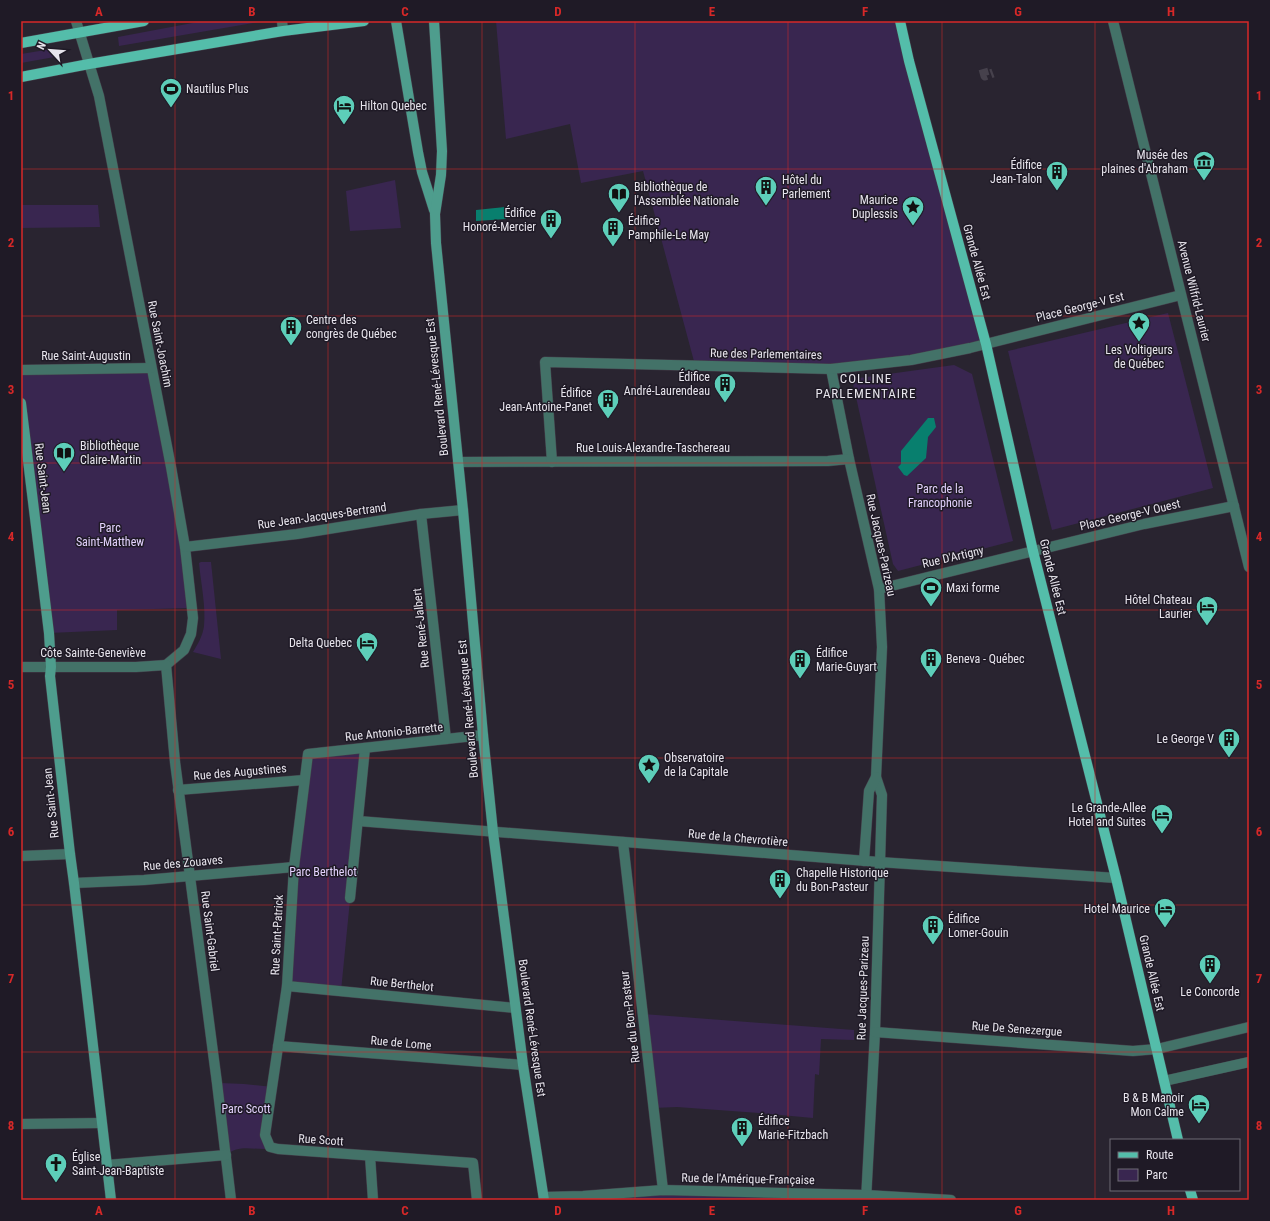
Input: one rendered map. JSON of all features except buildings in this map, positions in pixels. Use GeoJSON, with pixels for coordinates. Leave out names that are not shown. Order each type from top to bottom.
{"type":"FeatureCollection","features":[{"type":"Feature","properties":{"kind":"main road"},"geometry":{"type":"LineString","coordinates":[[21,43],[144,21]]}},
{"type":"Feature","properties":{"kind":"main road"},"geometry":{"type":"LineString","coordinates":[[21,77],[283,26],[364,21]]}},
{"type":"Feature","properties":{"kind":"main road","name":"Boulevard René-Lévesque Est"},"geometry":{"type":"LineString","coordinates":[[396,21],[420,159],[435,214]]}},
{"type":"Feature","properties":{"kind":"main road","name":"Boulevard René-Lévesque Est"},"geometry":{"type":"LineString","coordinates":[[434,21],[442,151],[441,175],[435,214],[436,243],[493,832],[515,1008],[544,1198]]}},
{"type":"Feature","properties":{"kind":"main road","name":"Grande Allée Est"},"geometry":{"type":"LineString","coordinates":[[900,21],[911,68],[986,344],[1033,551],[1116,878],[1178,1139]]}},
{"type":"Feature","properties":{"kind":"main road","name":"Rue Saint-Jean"},"geometry":{"type":"LineString","coordinates":[[21,403],[49,633],[51,667],[50,676],[111,1200]]}},
{"type":"Feature","properties":{"kind":"street","name":"Rue Saint-Joachim"},"geometry":{"type":"LineString","coordinates":[[76,21],[99,96],[185,547],[193,618],[191,634],[184,650],[166,665]]}},
{"type":"Feature","properties":{"kind":"street","name":"Avenue Wilfrid-Laurier"},"geometry":{"type":"LineString","coordinates":[[1113,21],[1249,567]]}},
{"type":"Feature","properties":{"kind":"street","name":"Place George-V Est"},"geometry":{"type":"LineString","coordinates":[[986,344],[1181,295]]}},
{"type":"Feature","properties":{"kind":"street","name":"Rue des Parlementaires"},"geometry":{"type":"LineString","coordinates":[[552,462],[545,362],[831,368],[911,360],[986,344]]}},
{"type":"Feature","properties":{"kind":"street","name":"Rue Saint-Augustin"},"geometry":{"type":"LineString","coordinates":[[21,370],[151,368]]}},
{"type":"Feature","properties":{"kind":"street","name":"Rue Jacques-Parizeau"},"geometry":{"type":"LineString","coordinates":[[831,368],[849,459],[879,588],[882,647],[876,777],[882,796],[875,1032],[866,1198]]}},
{"type":"Feature","properties":{"kind":"street","name":"Rue Louis-Alexandre-Taschereau"},"geometry":{"type":"LineString","coordinates":[[458,462],[828,461],[849,459]]}},
{"type":"Feature","properties":{"kind":"street","name":"Place George-V Ouest"},"geometry":{"type":"LineString","coordinates":[[1033,551],[1144,524],[1234,506]]}},
{"type":"Feature","properties":{"kind":"street","name":"Rue Jean-Jacques-Bertrand"},"geometry":{"type":"LineString","coordinates":[[185,547],[297,534],[421,514],[463,510]]}},
{"type":"Feature","properties":{"kind":"street","name":"Rue René-Jalbert"},"geometry":{"type":"LineString","coordinates":[[421,514],[446,739]]}},
{"type":"Feature","properties":{"kind":"street","name":"Rue D'Artigny"},"geometry":{"type":"LineString","coordinates":[[879,588],[1033,551]]}},
{"type":"Feature","properties":{"kind":"street","name":"Côte Sainte-Geneviève"},"geometry":{"type":"LineString","coordinates":[[21,667],[166,665]]}},
{"type":"Feature","properties":{"kind":"street","name":"Rue Saint-Gabriel"},"geometry":{"type":"LineString","coordinates":[[166,665],[178,790],[231,1200]]}},
{"type":"Feature","properties":{"kind":"street","name":"Rue Antonio-Barrette"},"geometry":{"type":"LineString","coordinates":[[308,754],[483,735]]}},
{"type":"Feature","properties":{"kind":"street"},"geometry":{"type":"LineString","coordinates":[[350,898],[365,748]]}},
{"type":"Feature","properties":{"kind":"street","name":"Rue Saint-Patrick"},"geometry":{"type":"LineString","coordinates":[[278,1046],[287,986],[294,867],[308,754]]}},
{"type":"Feature","properties":{"kind":"street","name":"Rue Jacques-Parizeau"},"geometry":{"type":"LineString","coordinates":[[864,861],[869,791],[876,777]]}},
{"type":"Feature","properties":{"kind":"street","name":"Rue des Augustines"},"geometry":{"type":"LineString","coordinates":[[178,790],[304,780]]}},
{"type":"Feature","properties":{"kind":"street","name":"Rue de la Chevrotière"},"geometry":{"type":"LineString","coordinates":[[358,821],[864,861],[1116,878]]}},
{"type":"Feature","properties":{"kind":"street","name":"Rue du Bon-Pasteur"},"geometry":{"type":"LineString","coordinates":[[622,842],[663,1190]]}},
{"type":"Feature","properties":{"kind":"street"},"geometry":{"type":"LineString","coordinates":[[21,856],[70,854]]}},
{"type":"Feature","properties":{"kind":"street","name":"Rue des Zouaves"},"geometry":{"type":"LineString","coordinates":[[74,883],[144,880],[294,867]]}},
{"type":"Feature","properties":{"kind":"street","name":"Rue Berthelot"},"geometry":{"type":"LineString","coordinates":[[287,986],[515,1008]]}},
{"type":"Feature","properties":{"kind":"street","name":"Rue De Senezergue"},"geometry":{"type":"LineString","coordinates":[[875,1032],[1133,1051],[1157,1049],[1249,1027]]}},
{"type":"Feature","properties":{"kind":"street","name":"Rue de Lome"},"geometry":{"type":"LineString","coordinates":[[278,1046],[523,1065]]}},
{"type":"Feature","properties":{"kind":"street","name":"Rue Scott"},"geometry":{"type":"LineString","coordinates":[[278,1046],[265,1135],[270,1146],[278,1149],[473,1163],[477,1200]]}},
{"type":"Feature","properties":{"kind":"street"},"geometry":{"type":"LineString","coordinates":[[1164,1081],[1249,1062]]}},
{"type":"Feature","properties":{"kind":"street"},"geometry":{"type":"LineString","coordinates":[[21,1124],[101,1123]]}},
{"type":"Feature","properties":{"kind":"street"},"geometry":{"type":"LineString","coordinates":[[107,1165],[226,1155]]}},
{"type":"Feature","properties":{"kind":"street"},"geometry":{"type":"LineString","coordinates":[[370,1156],[373,1200]]}},
{"type":"Feature","properties":{"kind":"street","name":"Rue de l'Amérique-Française"},"geometry":{"type":"LineString","coordinates":[[544,1198],[663,1190],[951,1200]]}},
{"type":"Feature","properties":{"kind":"green space"},"geometry":{"type":"Polygon","coordinates":[[[203,21],[264,21],[119,46],[118,37],[203,21]]]}},
{"type":"Feature","properties":{"kind":"green space"},"geometry":{"type":"Polygon","coordinates":[[[496,21],[900,21],[986,344],[831,369],[695,365],[643,171],[581,183],[570,124],[506,139],[496,21]]]}},
{"type":"Feature","properties":{"kind":"green space"},"geometry":{"type":"Polygon","coordinates":[[[58,48],[60,56],[21,63],[21,54],[58,48]]]}},
{"type":"Feature","properties":{"kind":"green space"},"geometry":{"type":"Polygon","coordinates":[[[395,180],[401,228],[350,231],[346,191],[395,180]]]}},
{"type":"Feature","properties":{"kind":"green space"},"geometry":{"type":"Polygon","coordinates":[[[21,205],[98,205],[100,227],[21,228],[21,205]]]}},
{"type":"Feature","properties":{"kind":"green space"},"geometry":{"type":"Polygon","coordinates":[[[1168,313],[1213,488],[1052,530],[1008,351],[1168,313]]]}},
{"type":"Feature","properties":{"kind":"green space","name":"Parc de la Francophonie"},"geometry":{"type":"Polygon","coordinates":[[[954,365],[972,374],[1013,541],[898,571],[893,564],[852,379],[954,365]]]}},
{"type":"Feature","properties":{"kind":"green space","name":"Parc Saint-Matthew"},"geometry":{"type":"Polygon","coordinates":[[[151,368],[191,608],[117,610],[117,630],[49,633],[21,402],[21,370],[151,368]]]}},
{"type":"Feature","properties":{"kind":"green space"},"geometry":{"type":"Polygon","coordinates":[[[211,562],[221,659],[193,652],[204,626],[204,603],[199,563],[211,562]]]}},
{"type":"Feature","properties":{"kind":"green space","name":"Parc Berthelot"},"geometry":{"type":"Polygon","coordinates":[[[365,748],[341,991],[287,986],[308,754],[365,748]]]}},
{"type":"Feature","properties":{"kind":"green space"},"geometry":{"type":"Polygon","coordinates":[[[643,1014],[854,1030],[854,1040],[821,1039],[819,1075],[815,1074],[813,1118],[677,1107],[653,1108],[643,1014]]]}},
{"type":"Feature","properties":{"kind":"green space","name":"Parc Scott"},"geometry":{"type":"Polygon","coordinates":[[[220,1083],[273,1087],[265,1149],[240,1149],[226,1155],[220,1083]]]}},
{"type":"Feature","properties":{"kind":"green space"},"geometry":{"type":"Polygon","coordinates":[[[663,1190],[866,1200],[544,1200],[663,1190]]]}},
{"type":"Feature","properties":{"kind":"shaded area"},"geometry":{"type":"Polygon","coordinates":[[[505,207],[506,219],[476,221],[476,210],[505,207]]]}},
{"type":"Feature","properties":{"kind":"shaded area"},"geometry":{"type":"Polygon","coordinates":[[[928,418],[934,418],[936,427],[928,437],[926,458],[907,476],[904,475],[898,467],[901,464],[901,451],[928,418]]]}},
{"type":"Feature","properties":{"kind":"tunnel"},"geometry":{"type":"LineString","coordinates":[[983,69],[985,76],[993,73]]}},
{"type":"Feature","properties":{"kind":"place","name":"Nautilus Plus"},"geometry":{"type":"Point","coordinates":[171,108]}},
{"type":"Feature","properties":{"kind":"place","name":"Hilton Quebec"},"geometry":{"type":"Point","coordinates":[344,126]}},
{"type":"Feature","properties":{"kind":"place","name":"Musée des plaines d'Abraham"},"geometry":{"type":"Point","coordinates":[1204,182]}},
{"type":"Feature","properties":{"kind":"place","name":"Édifice Jean-Talon"},"geometry":{"type":"Point","coordinates":[1057,192]}},
{"type":"Feature","properties":{"kind":"place","name":"Hôtel du Parlement"},"geometry":{"type":"Point","coordinates":[766,206]}},
{"type":"Feature","properties":{"kind":"place","name":"Bibliothèque de l'Assemblée Nationale"},"geometry":{"type":"Point","coordinates":[619,214]}},
{"type":"Feature","properties":{"kind":"place","name":"Maurice Duplessis"},"geometry":{"type":"Point","coordinates":[913,226]}},
{"type":"Feature","properties":{"kind":"place","name":"Édifice Honoré-Mercier"},"geometry":{"type":"Point","coordinates":[551,240]}},
{"type":"Feature","properties":{"kind":"place","name":"Édifice Pamphile-Le May"},"geometry":{"type":"Point","coordinates":[613,248]}},
{"type":"Feature","properties":{"kind":"place","name":"Les Voltigeurs de Québec"},"geometry":{"type":"Point","coordinates":[1139,342]}},
{"type":"Feature","properties":{"kind":"place","name":"Centre des congrès de Québec"},"geometry":{"type":"Point","coordinates":[291,346]}},
{"type":"Feature","properties":{"kind":"place","name":"Édifice André-Laurendeau"},"geometry":{"type":"Point","coordinates":[725,404]}},
{"type":"Feature","properties":{"kind":"place","name":"Édifice Jean-Antoine-Panet"},"geometry":{"type":"Point","coordinates":[608,420]}},
{"type":"Feature","properties":{"kind":"place","name":"Bibliothèque Claire-Martin"},"geometry":{"type":"Point","coordinates":[64,472]}},
{"type":"Feature","properties":{"kind":"place","name":"Maxi forme"},"geometry":{"type":"Point","coordinates":[931,608]}},
{"type":"Feature","properties":{"kind":"place","name":"Hôtel Chateau Laurier"},"geometry":{"type":"Point","coordinates":[1207,626]}},
{"type":"Feature","properties":{"kind":"place","name":"Delta Quebec"},"geometry":{"type":"Point","coordinates":[367,662]}},
{"type":"Feature","properties":{"kind":"place","name":"Beneva - Québec"},"geometry":{"type":"Point","coordinates":[931,678]}},
{"type":"Feature","properties":{"kind":"place","name":"Édifice Marie-Guyart"},"geometry":{"type":"Point","coordinates":[800,680]}},
{"type":"Feature","properties":{"kind":"place","name":"Le George V"},"geometry":{"type":"Point","coordinates":[1229,758]}},
{"type":"Feature","properties":{"kind":"place","name":"Observatoire de la Capitale"},"geometry":{"type":"Point","coordinates":[649,784]}},
{"type":"Feature","properties":{"kind":"place","name":"Le Grande-Allee Hotel and Suites"},"geometry":{"type":"Point","coordinates":[1162,834]}},
{"type":"Feature","properties":{"kind":"place","name":"Chapelle Historique du Bon-Pasteur"},"geometry":{"type":"Point","coordinates":[780,900]}},
{"type":"Feature","properties":{"kind":"place","name":"Hotel Maurice"},"geometry":{"type":"Point","coordinates":[1165,928]}},
{"type":"Feature","properties":{"kind":"place","name":"Édifice Lomer-Gouin"},"geometry":{"type":"Point","coordinates":[933,946]}},
{"type":"Feature","properties":{"kind":"place","name":"Le Concorde"},"geometry":{"type":"Point","coordinates":[1210,984]}},
{"type":"Feature","properties":{"kind":"place","name":"B & B Manoir Mon Calme"},"geometry":{"type":"Point","coordinates":[1199,1124]}},
{"type":"Feature","properties":{"kind":"place","name":"Édifice Marie-Fitzbach"},"geometry":{"type":"Point","coordinates":[742,1148]}},
{"type":"Feature","properties":{"kind":"place","name":"Église Saint-Jean-Baptiste"},"geometry":{"type":"Point","coordinates":[56,1184]}},
{"type":"Feature","properties":{"kind":"district","name":"COLLINE PARLEMENTAIRE"},"geometry":{"type":"Point","coordinates":[866,386]}}]}
